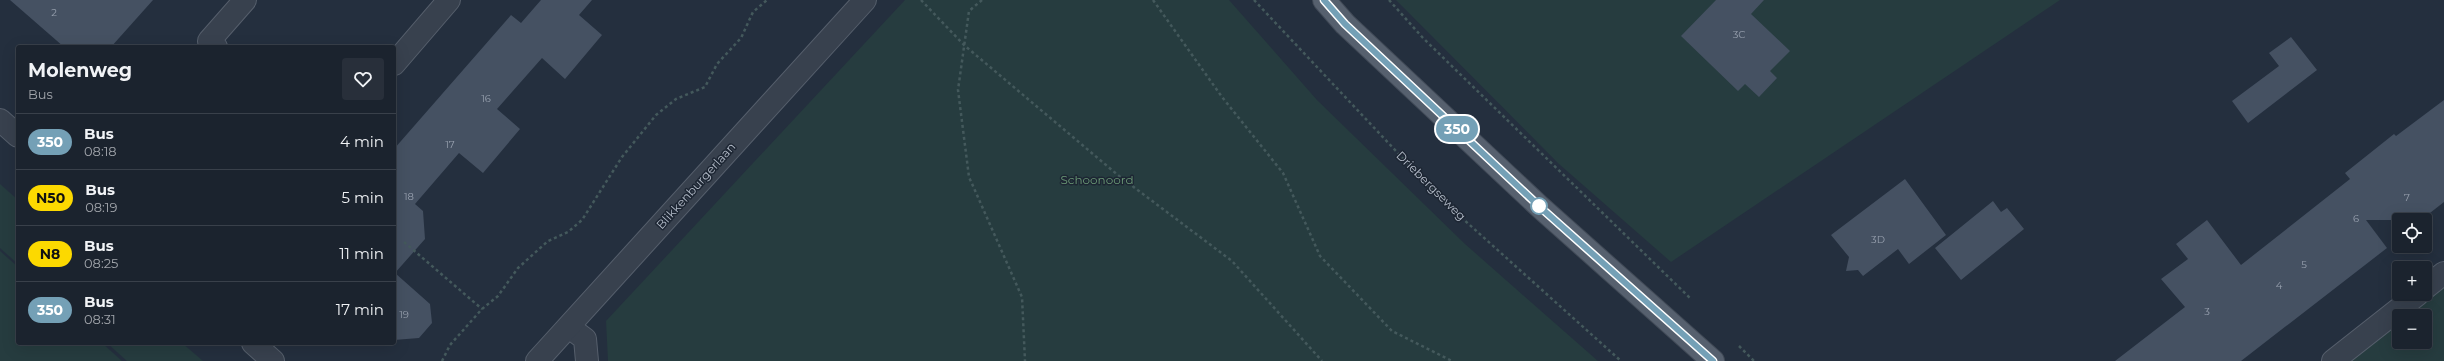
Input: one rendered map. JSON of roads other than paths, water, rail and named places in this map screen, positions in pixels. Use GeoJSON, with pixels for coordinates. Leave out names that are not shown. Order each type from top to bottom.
{"type":"FeatureCollection","features":[{"type":"Feature","properties":{"kind":"main road"},"geometry":{"type":"LineString","coordinates":[[1324,0],[1345,24],[1540,207],[1713,361]]}},
{"type":"Feature","properties":{"kind":"street"},"geometry":{"type":"LineString","coordinates":[[214,45],[210,42],[245,0]]}},
{"type":"Feature","properties":{"kind":"street"},"geometry":{"type":"LineString","coordinates":[[396,62],[449,0]]}},
{"type":"Feature","properties":{"kind":"street","name":"Blikkenburgerlaan"},"geometry":{"type":"LineString","coordinates":[[537,361],[569,327],[855,3]]}},
{"type":"Feature","properties":{"kind":"street"},"geometry":{"type":"LineString","coordinates":[[0,120],[16,134]]}},
{"type":"Feature","properties":{"kind":"street"},"geometry":{"type":"LineString","coordinates":[[2432,282],[2444,273]]}},
{"type":"Feature","properties":{"kind":"street"},"geometry":{"type":"LineString","coordinates":[[2334,361],[2409,301]]}},
{"type":"Feature","properties":{"kind":"street"},"geometry":{"type":"LineString","coordinates":[[569,327],[585,339],[587,361]]}},
{"type":"Feature","properties":{"kind":"street"},"geometry":{"type":"LineString","coordinates":[[255,345],[273,361]]}},
{"type":"Feature","properties":{"kind":"park label","name":"Schoonoord"},"geometry":{"type":"Point","coordinates":[1097,180]}}]}
